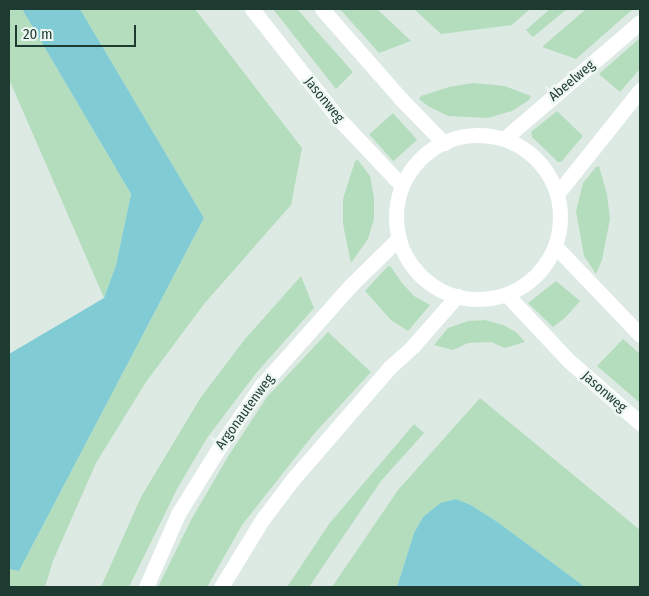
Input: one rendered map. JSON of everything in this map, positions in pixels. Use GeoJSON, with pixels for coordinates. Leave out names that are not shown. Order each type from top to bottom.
{"type":"FeatureCollection","features":[{"type":"Feature","properties":{"kind":"street","name":"Jasonweg"},"geometry":{"type":"LineString","coordinates":[[252,9],[338,118],[402,186]]}},
{"type":"Feature","properties":{"kind":"street"},"geometry":{"type":"LineString","coordinates":[[322,9],[401,99],[444,144]]}},
{"type":"Feature","properties":{"kind":"street","name":"Abeelweg"},"geometry":{"type":"LineString","coordinates":[[504,139],[640,22]]}},
{"type":"Feature","properties":{"kind":"street"},"geometry":{"type":"LineString","coordinates":[[557,194],[640,90]]}},
{"type":"Feature","properties":{"kind":"street"},"geometry":{"type":"LineString","coordinates":[[473,136],[504,139],[516,144],[537,160],[546,170],[557,194],[560,220],[556,246],[536,276],[506,295],[482,299],[457,296],[437,288],[420,275],[407,258],[399,238],[397,212],[402,186],[419,161],[444,144],[473,136]]}},
{"type":"Feature","properties":{"kind":"street","name":"Argonautenweg"},"geometry":{"type":"LineString","coordinates":[[146,587],[178,514],[220,446],[261,386],[351,285],[399,238]]}},
{"type":"Feature","properties":{"kind":"street"},"geometry":{"type":"LineString","coordinates":[[556,246],[640,335]]}},
{"type":"Feature","properties":{"kind":"street","name":"Jasonweg"},"geometry":{"type":"LineString","coordinates":[[506,295],[568,360],[640,423]]}},
{"type":"Feature","properties":{"kind":"street"},"geometry":{"type":"LineString","coordinates":[[221,587],[262,520],[293,479],[390,367],[413,346],[457,296]]}},
{"type":"Feature","properties":{"kind":"green space"},"geometry":{"type":"Polygon","coordinates":[[[9,9],[22,9],[131,194],[116,265],[104,298],[9,79],[9,9]]]}},
{"type":"Feature","properties":{"kind":"green space"},"geometry":{"type":"Polygon","coordinates":[[[80,9],[195,9],[302,148],[291,205],[204,304],[146,382],[96,463],[53,561],[45,587],[9,587],[9,569],[19,571],[204,218],[80,9]]]}},
{"type":"Feature","properties":{"kind":"green space"},"geometry":{"type":"Polygon","coordinates":[[[273,9],[297,9],[353,72],[336,89],[273,9]]]}},
{"type":"Feature","properties":{"kind":"green space"},"geometry":{"type":"Polygon","coordinates":[[[340,9],[377,9],[411,41],[379,53],[340,9]]]}},
{"type":"Feature","properties":{"kind":"green space"},"geometry":{"type":"Polygon","coordinates":[[[414,9],[530,9],[512,25],[441,34],[414,9]]]}},
{"type":"Feature","properties":{"kind":"green space"},"geometry":{"type":"Polygon","coordinates":[[[550,9],[567,9],[533,37],[526,30],[550,9]]]}},
{"type":"Feature","properties":{"kind":"green space"},"geometry":{"type":"Polygon","coordinates":[[[586,9],[633,9],[576,59],[542,47],[586,9]]]}},
{"type":"Feature","properties":{"kind":"green space"},"geometry":{"type":"Polygon","coordinates":[[[640,38],[640,69],[620,92],[599,74],[640,38]]]}},
{"type":"Feature","properties":{"kind":"green space"},"geometry":{"type":"Polygon","coordinates":[[[473,83],[505,86],[531,96],[529,100],[512,111],[488,118],[448,116],[419,99],[421,96],[449,87],[473,83]]]}},
{"type":"Feature","properties":{"kind":"green space"},"geometry":{"type":"Polygon","coordinates":[[[557,111],[583,136],[561,162],[558,162],[532,137],[531,132],[557,111]]]}},
{"type":"Feature","properties":{"kind":"green space"},"geometry":{"type":"Polygon","coordinates":[[[393,113],[417,140],[393,161],[369,134],[393,113]]]}},
{"type":"Feature","properties":{"kind":"green space"},"geometry":{"type":"Polygon","coordinates":[[[358,160],[370,176],[374,198],[374,219],[368,239],[351,263],[343,224],[343,199],[355,161],[358,160]]]}},
{"type":"Feature","properties":{"kind":"green space"},"geometry":{"type":"Polygon","coordinates":[[[599,166],[607,194],[610,219],[602,260],[596,274],[584,256],[576,211],[583,183],[599,166]]]}},
{"type":"Feature","properties":{"kind":"green space"},"geometry":{"type":"Polygon","coordinates":[[[388,266],[391,267],[414,296],[430,305],[408,331],[391,320],[365,291],[388,266]]]}},
{"type":"Feature","properties":{"kind":"green space"},"geometry":{"type":"Polygon","coordinates":[[[301,276],[314,308],[257,372],[207,438],[177,489],[129,587],[101,587],[141,497],[201,397],[245,339],[301,276]]]}},
{"type":"Feature","properties":{"kind":"green space"},"geometry":{"type":"Polygon","coordinates":[[[556,281],[580,301],[566,317],[553,327],[528,303],[556,281]]]}},
{"type":"Feature","properties":{"kind":"green space"},"geometry":{"type":"Polygon","coordinates":[[[485,320],[503,325],[516,332],[525,342],[505,348],[491,342],[468,343],[453,350],[434,345],[448,328],[468,321],[485,320]]]}},
{"type":"Feature","properties":{"kind":"green space"},"geometry":{"type":"Polygon","coordinates":[[[328,332],[371,372],[313,435],[242,525],[207,587],[158,587],[191,520],[229,455],[267,397],[328,332]]]}},
{"type":"Feature","properties":{"kind":"green space"},"geometry":{"type":"Polygon","coordinates":[[[623,339],[640,354],[640,403],[597,366],[623,339]]]}},
{"type":"Feature","properties":{"kind":"green space"},"geometry":{"type":"Polygon","coordinates":[[[480,398],[640,530],[640,587],[585,587],[499,523],[471,505],[456,499],[440,503],[423,517],[414,533],[397,587],[332,587],[398,490],[480,398]]]}},
{"type":"Feature","properties":{"kind":"green space"},"geometry":{"type":"Polygon","coordinates":[[[414,424],[424,433],[381,481],[309,587],[287,587],[329,524],[414,424]]]}},
{"type":"Feature","properties":{"kind":"water"},"geometry":{"type":"Polygon","coordinates":[[[22,9],[80,9],[204,218],[19,571],[9,569],[9,354],[104,298],[116,265],[131,194],[22,9]]]}},
{"type":"Feature","properties":{"kind":"water"},"geometry":{"type":"Polygon","coordinates":[[[456,499],[471,505],[499,523],[585,587],[397,587],[414,533],[423,517],[440,503],[456,499]]]}}]}
